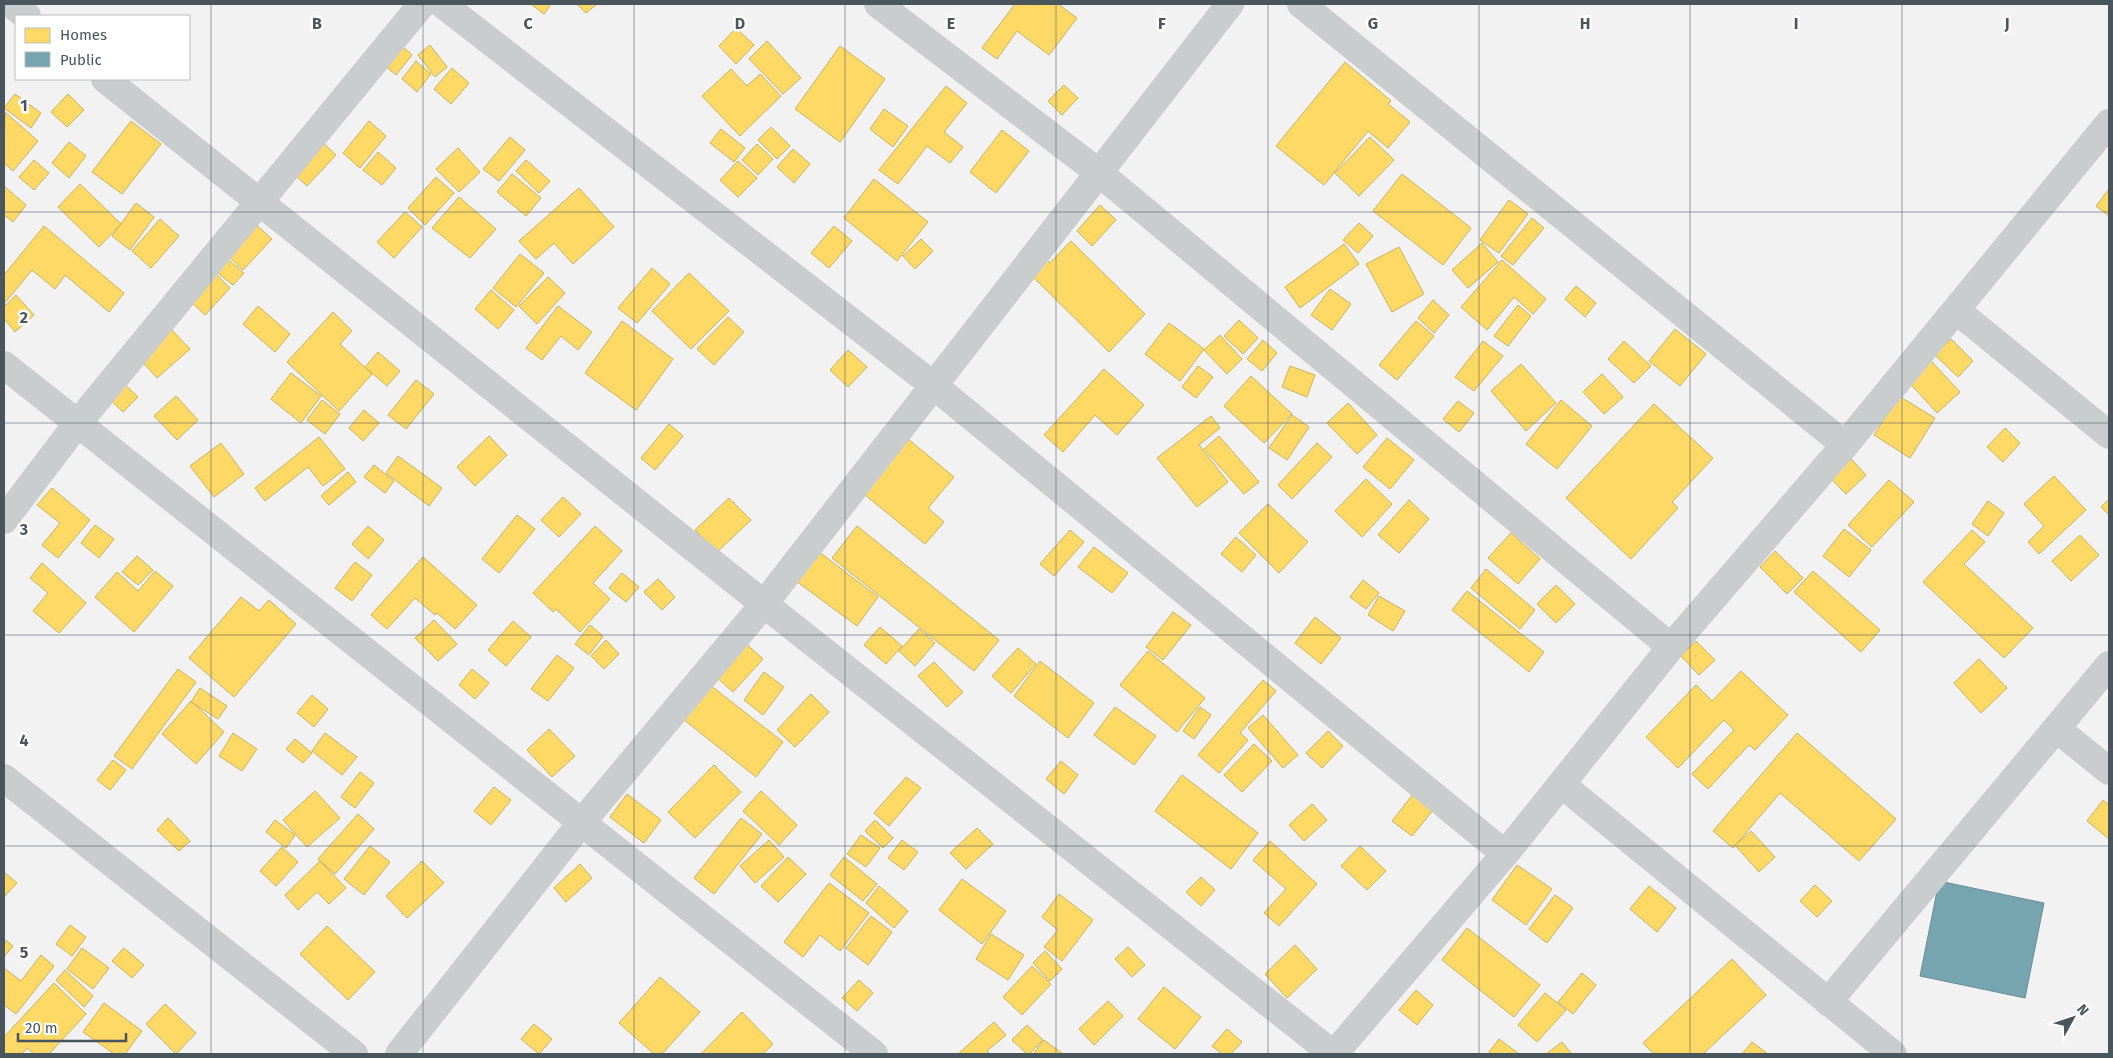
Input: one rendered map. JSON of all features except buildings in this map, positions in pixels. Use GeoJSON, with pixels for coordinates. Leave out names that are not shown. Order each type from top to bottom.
{"type":"FeatureCollection","features":[{"type":"Feature","properties":{"kind":"street"},"geometry":{"type":"LineString","coordinates":[[11,4],[26,15]]}},
{"type":"Feature","properties":{"kind":"street"},"geometry":{"type":"LineString","coordinates":[[4,520],[77,424],[422,4]]}},
{"type":"Feature","properties":{"kind":"street"},"geometry":{"type":"LineString","coordinates":[[442,4],[933,385],[1505,854]]}},
{"type":"Feature","properties":{"kind":"street"},"geometry":{"type":"LineString","coordinates":[[878,4],[1098,172],[1671,647]]}},
{"type":"Feature","properties":{"kind":"street"},"geometry":{"type":"LineString","coordinates":[[399,1054],[582,822],[764,604],[1230,4]]}},
{"type":"Feature","properties":{"kind":"street"},"geometry":{"type":"LineString","coordinates":[[1301,4],[1845,445]]}},
{"type":"Feature","properties":{"kind":"street"},"geometry":{"type":"LineString","coordinates":[[106,80],[764,604],[1334,1054],[1505,854],[1671,647],[1845,445],[2109,123]]}},
{"type":"Feature","properties":{"kind":"street"},"geometry":{"type":"LineString","coordinates":[[1956,310],[2109,436]]}},
{"type":"Feature","properties":{"kind":"street"},"geometry":{"type":"LineString","coordinates":[[4,365],[874,1054]]}},
{"type":"Feature","properties":{"kind":"street"},"geometry":{"type":"LineString","coordinates":[[1828,1002],[2058,729],[2109,665]]}},
{"type":"Feature","properties":{"kind":"street"},"geometry":{"type":"LineString","coordinates":[[2058,729],[2109,771]]}},
{"type":"Feature","properties":{"kind":"street"},"geometry":{"type":"LineString","coordinates":[[4,778],[354,1054]]}},
{"type":"Feature","properties":{"kind":"street"},"geometry":{"type":"LineString","coordinates":[[1561,784],[1893,1054]]}}]}
